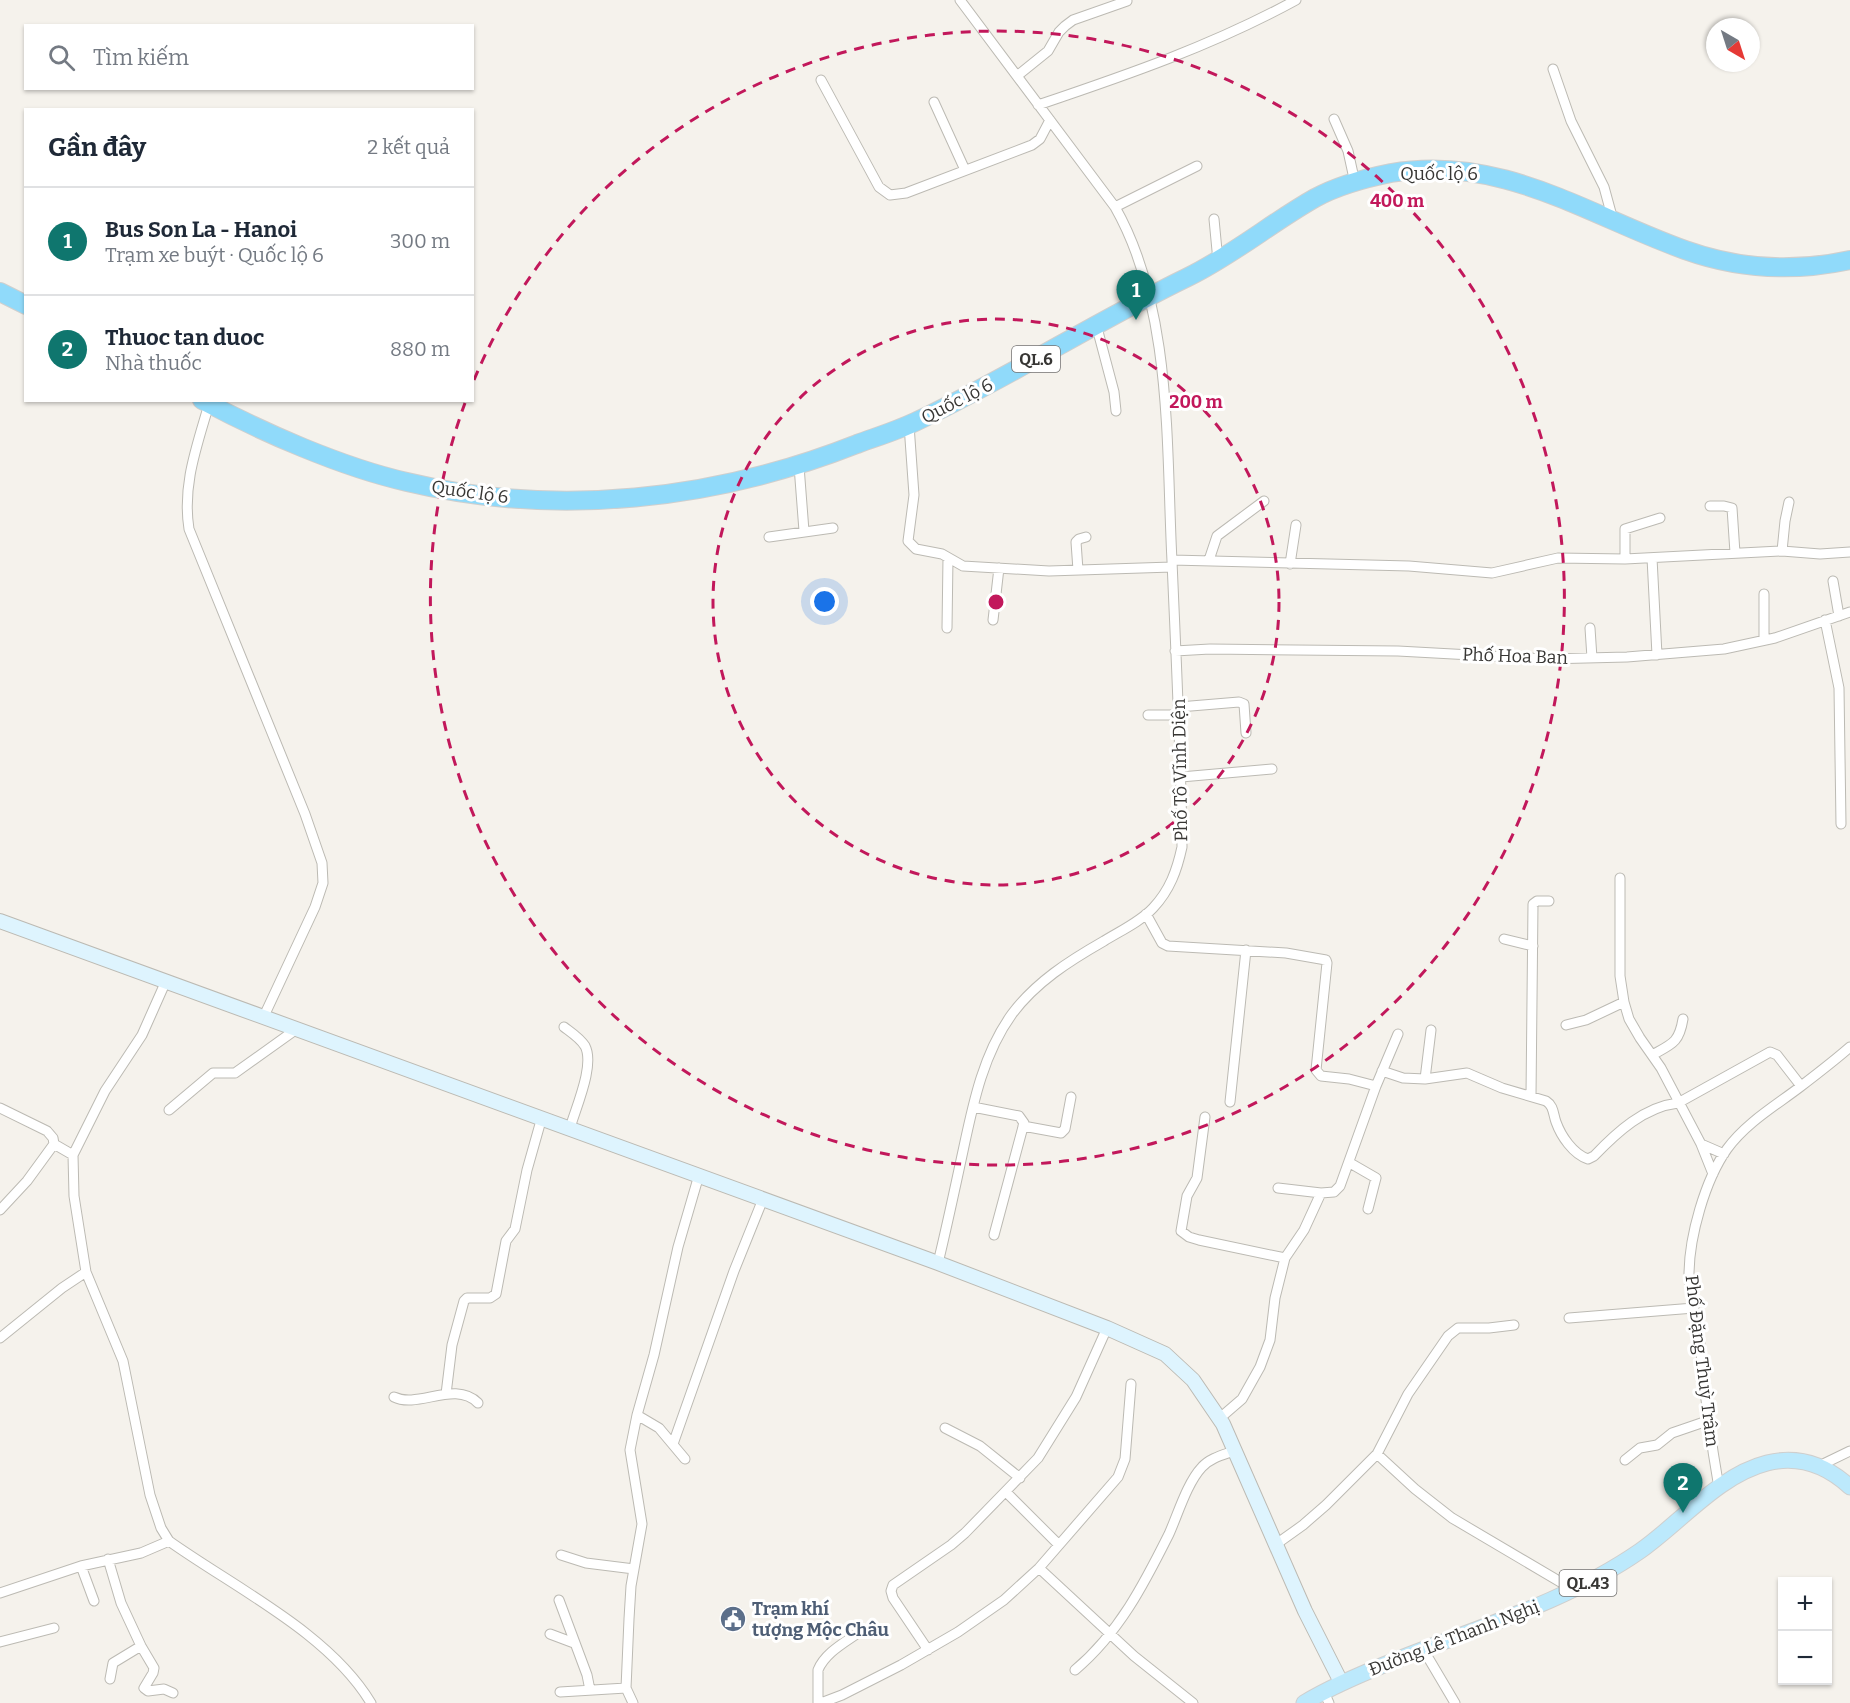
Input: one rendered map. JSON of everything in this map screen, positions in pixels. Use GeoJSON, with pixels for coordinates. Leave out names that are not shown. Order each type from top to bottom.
{"type":"FeatureCollection","features":[{"type":"Feature","properties":{"kind":"highway","name":"Quốc lộ 6"},"geometry":{"type":"LineString","coordinates":[[206,402],[304,448],[405,482],[487,496],[572,501],[622,499],[704,489],[799,466],[909,425],[1018,370],[1149,295],[1236,251],[1318,196],[1391,173],[1444,170],[1492,174],[1535,187],[1687,251],[1735,263],[1768,268],[1798,268],[1850,260]]}},
{"type":"Feature","properties":{"kind":"highway"},"geometry":{"type":"LineString","coordinates":[[0,292],[24,304]]}},
{"type":"Feature","properties":{"kind":"main road","name":"Đường Lê Thanh Nghị"},"geometry":{"type":"LineString","coordinates":[[1304,1703],[1326,1697],[1341,1682],[1574,1590],[1599,1577],[1640,1551],[1736,1476],[1765,1463],[1800,1460],[1830,1471],[1850,1487]]}},
{"type":"Feature","properties":{"kind":"street","name":"Phố Tô Vĩnh Diện"},"geometry":{"type":"LineString","coordinates":[[938,1263],[973,1107],[987,1060],[996,1040],[1024,998],[1068,962],[1146,914],[1170,887],[1182,847],[1179,711],[1167,427],[1160,360],[1149,295],[1132,242],[1115,207],[960,0]]}},
{"type":"Feature","properties":{"kind":"street"},"geometry":{"type":"LineString","coordinates":[[1038,105],[1169,60],[1296,0]]}},
{"type":"Feature","properties":{"kind":"street"},"geometry":{"type":"LineString","coordinates":[[1017,76],[1048,51],[1059,32],[1073,20],[1127,1]]}},
{"type":"Feature","properties":{"kind":"street"},"geometry":{"type":"LineString","coordinates":[[1553,69],[1571,121],[1604,187],[1613,220]]}},
{"type":"Feature","properties":{"kind":"street"},"geometry":{"type":"LineString","coordinates":[[821,80],[879,187],[886,194],[900,195],[1037,142],[1050,120]]}},
{"type":"Feature","properties":{"kind":"street"},"geometry":{"type":"LineString","coordinates":[[934,102],[965,170]]}},
{"type":"Feature","properties":{"kind":"street"},"geometry":{"type":"LineString","coordinates":[[1334,119],[1348,152],[1355,183]]}},
{"type":"Feature","properties":{"kind":"street"},"geometry":{"type":"LineString","coordinates":[[1115,207],[1197,166]]}},
{"type":"Feature","properties":{"kind":"street"},"geometry":{"type":"LineString","coordinates":[[1214,219],[1218,261]]}},
{"type":"Feature","properties":{"kind":"street"},"geometry":{"type":"LineString","coordinates":[[1096,324],[1114,392],[1116,411]]}},
{"type":"Feature","properties":{"kind":"street"},"geometry":{"type":"LineString","coordinates":[[206,402],[188,480],[186,497],[189,529],[305,814],[322,863],[322,883],[315,908],[264,1016]]}},
{"type":"Feature","properties":{"kind":"street"},"geometry":{"type":"LineString","coordinates":[[909,425],[914,495],[908,541],[916,549],[938,552],[963,566],[1049,571],[1209,560],[1409,566],[1492,573],[1558,558],[1625,559],[1782,551],[1820,554],[1850,552]]}},
{"type":"Feature","properties":{"kind":"street"},"geometry":{"type":"LineString","coordinates":[[799,466],[804,531]]}},
{"type":"Feature","properties":{"kind":"street"},"geometry":{"type":"LineString","coordinates":[[1209,560],[1217,536],[1264,501]]}},
{"type":"Feature","properties":{"kind":"street"},"geometry":{"type":"LineString","coordinates":[[1782,551],[1789,502]]}},
{"type":"Feature","properties":{"kind":"street"},"geometry":{"type":"LineString","coordinates":[[1710,506],[1732,508],[1735,553]]}},
{"type":"Feature","properties":{"kind":"street"},"geometry":{"type":"LineString","coordinates":[[1625,559],[1625,529],[1660,518]]}},
{"type":"Feature","properties":{"kind":"street"},"geometry":{"type":"LineString","coordinates":[[1290,564],[1296,525]]}},
{"type":"Feature","properties":{"kind":"street"},"geometry":{"type":"LineString","coordinates":[[769,537],[833,528]]}},
{"type":"Feature","properties":{"kind":"street"},"geometry":{"type":"LineString","coordinates":[[1078,570],[1076,542],[1079,538],[1086,537]]}},
{"type":"Feature","properties":{"kind":"street"},"geometry":{"type":"LineString","coordinates":[[947,627],[948,558]]}},
{"type":"Feature","properties":{"kind":"street"},"geometry":{"type":"LineString","coordinates":[[1652,558],[1658,655]]}},
{"type":"Feature","properties":{"kind":"street"},"geometry":{"type":"LineString","coordinates":[[993,620],[999,568]]}},
{"type":"Feature","properties":{"kind":"street"},"geometry":{"type":"LineString","coordinates":[[1833,581],[1839,616]]}},
{"type":"Feature","properties":{"kind":"street"},"geometry":{"type":"LineString","coordinates":[[1764,594],[1764,640]]}},
{"type":"Feature","properties":{"kind":"street","name":"Phố Hoa Ban"},"geometry":{"type":"LineString","coordinates":[[1175,651],[1210,649],[1398,651],[1507,658],[1658,655],[1724,649],[1764,640],[1850,612]]}},
{"type":"Feature","properties":{"kind":"street"},"geometry":{"type":"LineString","coordinates":[[1826,620],[1839,688],[1841,824]]}},
{"type":"Feature","properties":{"kind":"street"},"geometry":{"type":"LineString","coordinates":[[1590,628],[1592,658]]}},
{"type":"Feature","properties":{"kind":"street"},"geometry":{"type":"LineString","coordinates":[[1148,715],[1239,702],[1244,705],[1245,709],[1246,733]]}},
{"type":"Feature","properties":{"kind":"street"},"geometry":{"type":"LineString","coordinates":[[1181,777],[1272,769]]}},
{"type":"Feature","properties":{"kind":"street"},"geometry":{"type":"LineString","coordinates":[[1620,878],[1620,976],[1623,1002],[1634,1029],[1661,1068],[1701,1144],[1713,1174]]}},
{"type":"Feature","properties":{"kind":"street"},"geometry":{"type":"LineString","coordinates":[[1531,1096],[1533,904],[1537,901],[1549,901]]}},
{"type":"Feature","properties":{"kind":"street"},"geometry":{"type":"LineString","coordinates":[[1146,914],[1161,943],[1168,946],[1286,953],[1326,960],[1328,963],[1316,1070],[1321,1076],[1349,1079],[1376,1086]]}},
{"type":"Feature","properties":{"kind":"street"},"geometry":{"type":"LineString","coordinates":[[1,924],[298,1028],[763,1198],[1107,1328],[1165,1354],[1179,1365],[1205,1395],[1220,1418],[1305,1611],[1341,1682]]}},
{"type":"Feature","properties":{"kind":"street"},"geometry":{"type":"LineString","coordinates":[[1504,939],[1533,946]]}},
{"type":"Feature","properties":{"kind":"street"},"geometry":{"type":"LineString","coordinates":[[1230,1102],[1246,950]]}},
{"type":"Feature","properties":{"kind":"street"},"geometry":{"type":"LineString","coordinates":[[166,981],[142,1035],[105,1091],[73,1155],[74,1196],[86,1272],[123,1361],[150,1495],[161,1528],[169,1541],[302,1631],[351,1675],[371,1703]]}},
{"type":"Feature","properties":{"kind":"street"},"geometry":{"type":"LineString","coordinates":[[1566,1025],[1586,1020],[1623,1002]]}},
{"type":"Feature","properties":{"kind":"street"},"geometry":{"type":"LineString","coordinates":[[1652,1055],[1676,1041],[1683,1019]]}},
{"type":"Feature","properties":{"kind":"street"},"geometry":{"type":"LineString","coordinates":[[564,1027],[582,1041],[589,1056],[585,1079],[570,1128]]}},
{"type":"Feature","properties":{"kind":"street"},"geometry":{"type":"LineString","coordinates":[[169,1110],[213,1073],[235,1073],[298,1028]]}},
{"type":"Feature","properties":{"kind":"street"},"geometry":{"type":"LineString","coordinates":[[1425,1079],[1431,1030]]}},
{"type":"Feature","properties":{"kind":"street"},"geometry":{"type":"LineString","coordinates":[[1278,1188],[1321,1193],[1334,1192],[1340,1186],[1350,1163],[1362,1122],[1398,1034]]}},
{"type":"Feature","properties":{"kind":"street","name":"Phố Đặng Thuỳ Trâm"},"geometry":{"type":"LineString","coordinates":[[1719,1488],[1707,1421],[1698,1329],[1689,1275],[1690,1258],[1699,1218],[1713,1174],[1724,1154],[1737,1138],[1850,1047]]}},
{"type":"Feature","properties":{"kind":"street"},"geometry":{"type":"LineString","coordinates":[[1382,1071],[1403,1078],[1425,1079],[1467,1074],[1550,1103],[1564,1137],[1576,1152],[1588,1159],[1627,1126],[1648,1112],[1666,1104],[1678,1103],[1770,1052],[1777,1055],[1801,1086]]}},
{"type":"Feature","properties":{"kind":"street"},"geometry":{"type":"LineString","coordinates":[[1023,1126],[1061,1133],[1065,1129],[1071,1097]]}},
{"type":"Feature","properties":{"kind":"street"},"geometry":{"type":"LineString","coordinates":[[973,1107],[1019,1116],[1023,1120],[994,1235]]}},
{"type":"Feature","properties":{"kind":"street"},"geometry":{"type":"LineString","coordinates":[[0,1108],[47,1131],[53,1138],[54,1144],[27,1181],[0,1210]]}},
{"type":"Feature","properties":{"kind":"street"},"geometry":{"type":"LineString","coordinates":[[446,1394],[452,1345],[464,1301],[468,1298],[490,1298],[496,1294],[506,1241],[515,1229],[527,1170],[542,1117]]}},
{"type":"Feature","properties":{"kind":"street"},"geometry":{"type":"LineString","coordinates":[[1205,1117],[1197,1178],[1187,1196],[1181,1231],[1198,1240],[1285,1258]]}},
{"type":"Feature","properties":{"kind":"street"},"geometry":{"type":"LineString","coordinates":[[54,1144],[73,1155]]}},
{"type":"Feature","properties":{"kind":"street"},"geometry":{"type":"LineString","coordinates":[[1701,1144],[1724,1154]]}},
{"type":"Feature","properties":{"kind":"street"},"geometry":{"type":"LineString","coordinates":[[1350,1163],[1376,1178],[1368,1209]]}},
{"type":"Feature","properties":{"kind":"street"},"geometry":{"type":"LineString","coordinates":[[633,1703],[626,1688],[629,1619],[634,1569],[642,1524],[630,1450],[678,1247],[699,1175]]}},
{"type":"Feature","properties":{"kind":"street"},"geometry":{"type":"LineString","coordinates":[[1220,1418],[1242,1399],[1260,1367],[1270,1340],[1275,1298],[1285,1258],[1304,1230],[1321,1193]]}},
{"type":"Feature","properties":{"kind":"street"},"geometry":{"type":"LineString","coordinates":[[673,1444],[731,1280],[763,1198]]}},
{"type":"Feature","properties":{"kind":"street"},"geometry":{"type":"LineString","coordinates":[[0,1338],[54,1293],[86,1272]]}},
{"type":"Feature","properties":{"kind":"street"},"geometry":{"type":"LineString","coordinates":[[1569,1318],[1694,1308]]}},
{"type":"Feature","properties":{"kind":"street"},"geometry":{"type":"LineString","coordinates":[[1275,1545],[1326,1505],[1377,1454],[1408,1394],[1448,1336],[1458,1328],[1489,1328],[1514,1324]]}},
{"type":"Feature","properties":{"kind":"street"},"geometry":{"type":"LineString","coordinates":[[928,1650],[893,1598],[891,1591],[893,1586],[951,1545],[1038,1458],[1067,1414],[1085,1380],[1107,1328]]}},
{"type":"Feature","properties":{"kind":"street"},"geometry":{"type":"LineString","coordinates":[[858,1633],[829,1655],[820,1665],[818,1670],[819,1703],[868,1683],[928,1650],[981,1617],[1004,1600],[1039,1568],[1118,1477],[1125,1459],[1131,1384]]}},
{"type":"Feature","properties":{"kind":"street"},"geometry":{"type":"LineString","coordinates":[[394,1396],[406,1400],[446,1394],[467,1396],[478,1403]]}},
{"type":"Feature","properties":{"kind":"street"},"geometry":{"type":"LineString","coordinates":[[638,1414],[659,1428],[685,1459]]}},
{"type":"Feature","properties":{"kind":"street"},"geometry":{"type":"LineString","coordinates":[[1625,1460],[1640,1448],[1657,1445],[1672,1433],[1707,1421]]}},
{"type":"Feature","properties":{"kind":"street"},"geometry":{"type":"LineString","coordinates":[[945,1428],[980,1446],[1020,1478]]}},
{"type":"Feature","properties":{"kind":"street"},"geometry":{"type":"LineString","coordinates":[[1075,1670],[1111,1634],[1152,1567],[1202,1467],[1211,1460],[1234,1451]]}},
{"type":"Feature","properties":{"kind":"street"},"geometry":{"type":"LineString","coordinates":[[1819,1466],[1850,1451]]}},
{"type":"Feature","properties":{"kind":"street"},"geometry":{"type":"LineString","coordinates":[[1377,1454],[1415,1489],[1452,1518],[1574,1590]]}},
{"type":"Feature","properties":{"kind":"street"},"geometry":{"type":"LineString","coordinates":[[1006,1492],[1059,1545]]}},
{"type":"Feature","properties":{"kind":"street"},"geometry":{"type":"LineString","coordinates":[[0,1593],[81,1566],[141,1553],[169,1541]]}},
{"type":"Feature","properties":{"kind":"street"},"geometry":{"type":"LineString","coordinates":[[561,1556],[586,1563],[634,1569]]}},
{"type":"Feature","properties":{"kind":"street"},"geometry":{"type":"LineString","coordinates":[[108,1559],[121,1603],[154,1668],[145,1690],[164,1689],[173,1693]]}},
{"type":"Feature","properties":{"kind":"street"},"geometry":{"type":"LineString","coordinates":[[81,1566],[93,1601]]}},
{"type":"Feature","properties":{"kind":"street"},"geometry":{"type":"LineString","coordinates":[[1039,1568],[1134,1656],[1193,1703]]}},
{"type":"Feature","properties":{"kind":"street"},"geometry":{"type":"LineString","coordinates":[[559,1600],[590,1690]]}},
{"type":"Feature","properties":{"kind":"street"},"geometry":{"type":"LineString","coordinates":[[0,1642],[54,1628]]}},
{"type":"Feature","properties":{"kind":"street"},"geometry":{"type":"LineString","coordinates":[[550,1634],[574,1643]]}},
{"type":"Feature","properties":{"kind":"street"},"geometry":{"type":"LineString","coordinates":[[110,1679],[113,1663],[141,1646]]}},
{"type":"Feature","properties":{"kind":"street"},"geometry":{"type":"LineString","coordinates":[[1423,1649],[1455,1703]]}},
{"type":"Feature","properties":{"kind":"street"},"geometry":{"type":"LineString","coordinates":[[560,1692],[626,1688]]}},
{"type":"Feature","properties":{"kind":"place","name":"Bus Son La - Hanoi"},"geometry":{"type":"Point","coordinates":[1136,320]}},
{"type":"Feature","properties":{"kind":"place","name":"Thuoc tan duoc"},"geometry":{"type":"Point","coordinates":[1683,1513]}},
{"type":"Feature","properties":{"kind":"place","name":"Trạm khí tượng Mộc Châu"},"geometry":{"type":"Point","coordinates":[733,1619]}}]}
